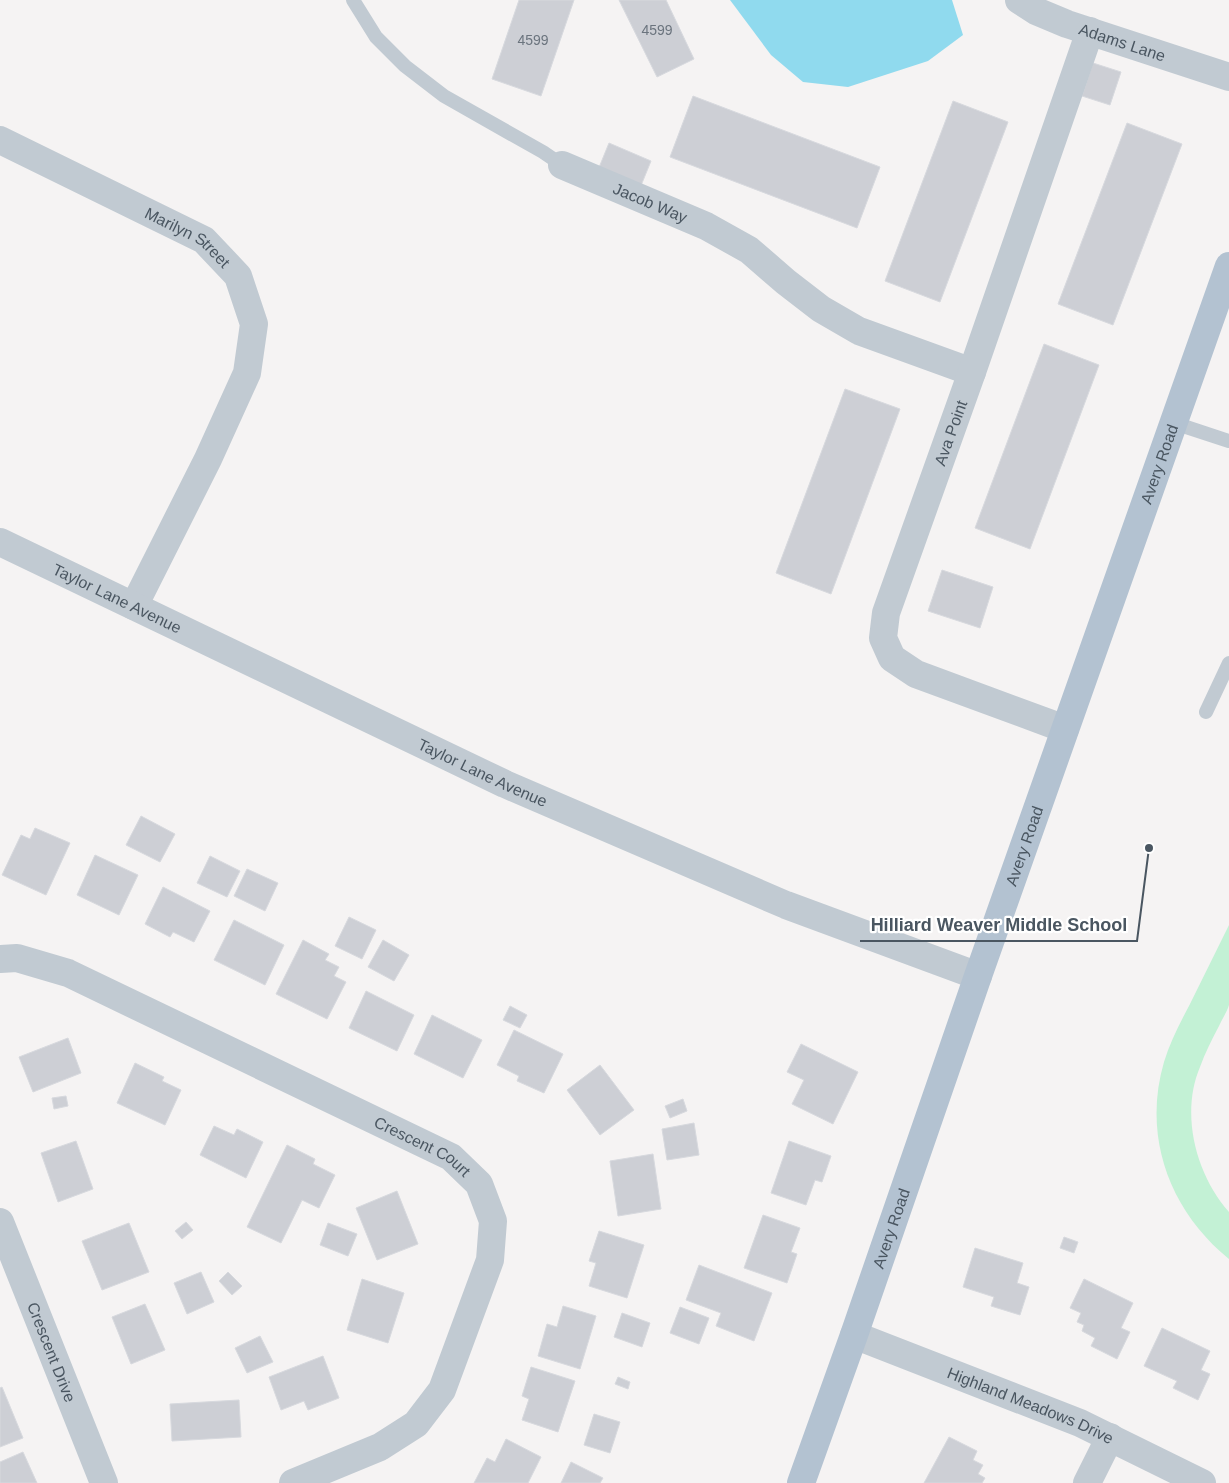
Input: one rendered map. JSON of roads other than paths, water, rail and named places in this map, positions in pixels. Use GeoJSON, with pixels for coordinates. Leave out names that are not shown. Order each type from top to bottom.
{"type":"FeatureCollection","features":[{"type":"Feature","properties":{"kind":"main road","name":"Avery Road"},"geometry":{"type":"LineString","coordinates":[[801,1483],[1229,266]]}},
{"type":"Feature","properties":{"kind":"street","name":"Adams Lane"},"geometry":{"type":"LineString","coordinates":[[1019,0],[1036,11],[1067,24],[1229,77]]}},
{"type":"Feature","properties":{"kind":"street","name":"Ava Point"},"geometry":{"type":"LineString","coordinates":[[1065,728],[916,674],[892,658],[883,638],[886,613],[1090,31]]}},
{"type":"Feature","properties":{"kind":"street","name":"Marilyn Street"},"geometry":{"type":"LineString","coordinates":[[0,140],[204,240],[238,276],[254,324],[248,373],[208,459],[134,606]]}},
{"type":"Feature","properties":{"kind":"street","name":"Jacob Way"},"geometry":{"type":"LineString","coordinates":[[562,165],[706,226],[748,250],[820,309],[859,331],[972,372]]}},
{"type":"Feature","properties":{"kind":"street","name":"Taylor Lane Avenue"},"geometry":{"type":"LineString","coordinates":[[0,542],[505,784],[786,905],[978,976]]}},
{"type":"Feature","properties":{"kind":"street","name":"Crescent Court"},"geometry":{"type":"LineString","coordinates":[[0,959],[18,958],[68,973],[450,1157],[479,1184],[493,1221],[490,1260],[442,1390],[416,1424],[380,1447],[293,1483]]}},
{"type":"Feature","properties":{"kind":"street","name":"Crescent Drive"},"geometry":{"type":"LineString","coordinates":[[0,1222],[104,1483]]}},
{"type":"Feature","properties":{"kind":"street","name":"Highland Meadows Drive"},"geometry":{"type":"LineString","coordinates":[[854,1335],[1080,1423],[1202,1483]]}},
{"type":"Feature","properties":{"kind":"street"},"geometry":{"type":"LineString","coordinates":[[1087,1483],[1110,1437]]}},
{"type":"Feature","properties":{"kind":"lane","name":"Jacob Way"},"geometry":{"type":"LineString","coordinates":[[353,0],[376,37],[405,66],[452,101],[543,152],[562,165]]}},
{"type":"Feature","properties":{"kind":"lane"},"geometry":{"type":"LineString","coordinates":[[1174,423],[1229,441]]}},
{"type":"Feature","properties":{"kind":"lane"},"geometry":{"type":"LineString","coordinates":[[1206,712],[1229,663]]}},
{"type":"Feature","properties":{"kind":"water"},"geometry":{"type":"Polygon","coordinates":[[[730,0],[952,0],[963,35],[928,61],[848,87],[803,82],[771,55],[730,0]]]}},
{"type":"Feature","properties":{"kind":"place","name":"Hilliard Weaver Middle School"},"geometry":{"type":"Point","coordinates":[1149,848]}}]}
